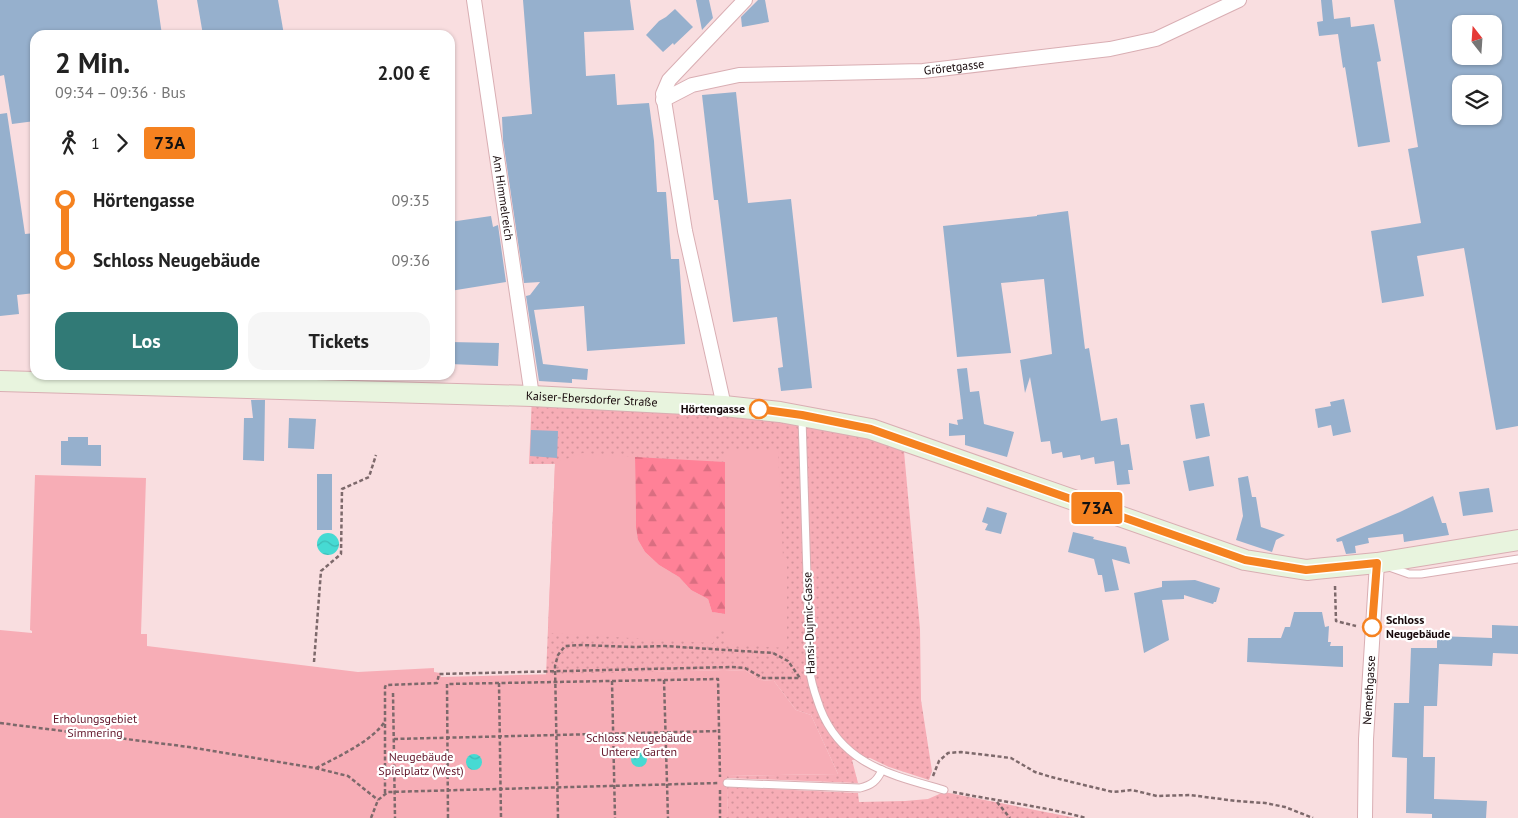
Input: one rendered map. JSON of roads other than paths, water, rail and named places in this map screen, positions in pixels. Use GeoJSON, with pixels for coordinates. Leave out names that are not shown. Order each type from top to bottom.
{"type":"FeatureCollection","features":[{"type":"Feature","properties":{"kind":"main road","name":"Kaiser-Ebersdorfer Straße"},"geometry":{"type":"LineString","coordinates":[[0,381],[532,396],[724,406],[802,415],[871,429],[1245,560],[1306,570],[1377,563],[1518,540]]}},
{"type":"Feature","properties":{"kind":"street","name":"Am Himmelreich"},"geometry":{"type":"LineString","coordinates":[[474,0],[532,396]]}},
{"type":"Feature","properties":{"kind":"street"},"geometry":{"type":"LineString","coordinates":[[724,406],[685,230],[663,94],[669,80],[745,0]]}},
{"type":"Feature","properties":{"kind":"street","name":"Gröretgasse"},"geometry":{"type":"LineString","coordinates":[[663,100],[692,85],[739,75],[923,71],[1110,49],[1156,39],[1239,0]]}},
{"type":"Feature","properties":{"kind":"street","name":"Nemethgasse"},"geometry":{"type":"LineString","coordinates":[[1365,818],[1366,739],[1377,563]]}},
{"type":"Feature","properties":{"kind":"lane","name":"Hansi-Dujmic-Gasse"},"geometry":{"type":"LineString","coordinates":[[802,415],[810,678],[823,714],[839,742],[868,763],[882,770],[944,790]]}},
{"type":"Feature","properties":{"kind":"lane"},"geometry":{"type":"LineString","coordinates":[[1377,563],[1409,574],[1421,574],[1518,558]]}},
{"type":"Feature","properties":{"kind":"lane"},"geometry":{"type":"LineString","coordinates":[[724,783],[860,788],[876,781],[882,770]]}},
{"type":"Feature","properties":{"kind":"water"},"geometry":{"type":"Polygon","coordinates":[[[328,533],[336,536],[339,544],[336,552],[328,555],[320,552],[317,544],[320,536],[328,533]]]}},
{"type":"Feature","properties":{"kind":"water"},"geometry":{"type":"Polygon","coordinates":[[[639,751],[647,759],[639,767],[631,759],[639,751]]]}},
{"type":"Feature","properties":{"kind":"water"},"geometry":{"type":"Polygon","coordinates":[[[474,754],[482,762],[474,770],[466,762],[474,754]]]}},
{"type":"Feature","properties":{"kind":"place","name":"Hörtengasse"},"geometry":{"type":"Point","coordinates":[759,409]}},
{"type":"Feature","properties":{"kind":"place","name":"Schloss Neugebäude"},"geometry":{"type":"Point","coordinates":[1372,627]}},
{"type":"Feature","properties":{"kind":"park label","name":"Erholungsgebiet Simmering"},"geometry":{"type":"Point","coordinates":[95,726]}},
{"type":"Feature","properties":{"kind":"park label","name":"Schloss Neugebäude Unterer Garten"},"geometry":{"type":"Point","coordinates":[639,745]}},
{"type":"Feature","properties":{"kind":"park label","name":"Neugebäude Spielplatz (West)"},"geometry":{"type":"Point","coordinates":[421,764]}}]}
